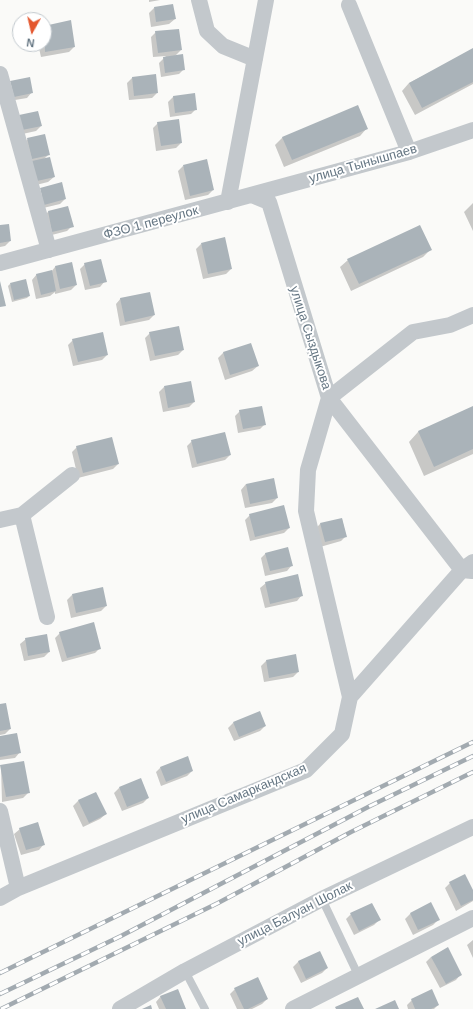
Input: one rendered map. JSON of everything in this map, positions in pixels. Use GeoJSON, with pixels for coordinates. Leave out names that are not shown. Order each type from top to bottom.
{"type":"FeatureCollection","features":[{"type":"Feature","properties":{"kind":"street"},"geometry":{"type":"LineString","coordinates":[[199,0],[207,31],[223,46],[255,58]]}},
{"type":"Feature","properties":{"kind":"street"},"geometry":{"type":"LineString","coordinates":[[228,202],[266,0]]}},
{"type":"Feature","properties":{"kind":"street"},"geometry":{"type":"LineString","coordinates":[[349,5],[409,152]]}},
{"type":"Feature","properties":{"kind":"street"},"geometry":{"type":"LineString","coordinates":[[0,74],[49,250]]}},
{"type":"Feature","properties":{"kind":"street","name":"улица Тынышпаев"},"geometry":{"type":"LineString","coordinates":[[252,195],[409,152],[473,130]]}},
{"type":"Feature","properties":{"kind":"street","name":"ФЗО 1 переулок"},"geometry":{"type":"LineString","coordinates":[[0,264],[252,195]]}},
{"type":"Feature","properties":{"kind":"street","name":"улица Сыздыкова"},"geometry":{"type":"LineString","coordinates":[[252,195],[269,202],[272,218],[329,398],[469,568]]}},
{"type":"Feature","properties":{"kind":"street"},"geometry":{"type":"LineString","coordinates":[[350,697],[306,511],[308,470],[329,398],[413,332],[450,325],[473,315]]}},
{"type":"Feature","properties":{"kind":"street"},"geometry":{"type":"LineString","coordinates":[[0,520],[22,515],[72,475]]}},
{"type":"Feature","properties":{"kind":"street"},"geometry":{"type":"LineString","coordinates":[[22,515],[47,617]]}},
{"type":"Feature","properties":{"kind":"street","name":"улица Самаркандская"},"geometry":{"type":"LineString","coordinates":[[0,898],[18,888],[306,770],[342,734],[350,697],[469,568]]}},
{"type":"Feature","properties":{"kind":"street"},"geometry":{"type":"LineString","coordinates":[[0,811],[18,888]]}},
{"type":"Feature","properties":{"kind":"street","name":"улица Балуан Шолак"},"geometry":{"type":"LineString","coordinates":[[120,1009],[186,971],[322,899],[473,827]]}},
{"type":"Feature","properties":{"kind":"street"},"geometry":{"type":"LineString","coordinates":[[293,1009],[359,977],[473,918]]}},
{"type":"Feature","properties":{"kind":"lane"},"geometry":{"type":"LineString","coordinates":[[322,899],[359,977]]}},
{"type":"Feature","properties":{"kind":"lane"},"geometry":{"type":"LineString","coordinates":[[186,971],[206,1009]]}},
{"type":"Feature","properties":{"kind":"building"},"geometry":{"type":"Polygon","coordinates":[[[173,4],[176,19],[156,22],[154,7],[173,4]]]}},
{"type":"Feature","properties":{"kind":"building"},"geometry":{"type":"Polygon","coordinates":[[[71,20],[75,47],[52,51],[52,24],[71,20]]]}},
{"type":"Feature","properties":{"kind":"building"},"geometry":{"type":"Polygon","coordinates":[[[179,29],[182,50],[158,53],[155,31],[179,29]]]}},
{"type":"Feature","properties":{"kind":"building"},"geometry":{"type":"Polygon","coordinates":[[[473,48],[473,82],[422,108],[409,83],[473,48]]]}},
{"type":"Feature","properties":{"kind":"building"},"geometry":{"type":"Polygon","coordinates":[[[183,54],[185,70],[165,73],[163,57],[183,54]]]}},
{"type":"Feature","properties":{"kind":"building"},"geometry":{"type":"Polygon","coordinates":[[[156,74],[158,93],[134,96],[132,77],[156,74]]]}},
{"type":"Feature","properties":{"kind":"building"},"geometry":{"type":"Polygon","coordinates":[[[30,77],[33,93],[14,97],[10,81],[30,77]]]}},
{"type":"Feature","properties":{"kind":"building"},"geometry":{"type":"Polygon","coordinates":[[[195,93],[197,110],[175,113],[173,96],[195,93]]]}},
{"type":"Feature","properties":{"kind":"building"},"geometry":{"type":"Polygon","coordinates":[[[358,105],[368,129],[292,160],[282,137],[358,105]]]}},
{"type":"Feature","properties":{"kind":"building"},"geometry":{"type":"Polygon","coordinates":[[[38,111],[42,126],[22,130],[19,115],[38,111]]]}},
{"type":"Feature","properties":{"kind":"building"},"geometry":{"type":"Polygon","coordinates":[[[179,119],[182,143],[161,146],[157,122],[179,119]]]}},
{"type":"Feature","properties":{"kind":"building"},"geometry":{"type":"Polygon","coordinates":[[[45,134],[50,155],[32,159],[27,138],[45,134]]]}},
{"type":"Feature","properties":{"kind":"building"},"geometry":{"type":"Polygon","coordinates":[[[50,157],[55,177],[37,181],[32,161],[50,157]]]}},
{"type":"Feature","properties":{"kind":"building"},"geometry":{"type":"Polygon","coordinates":[[[207,159],[214,190],[190,196],[183,165],[207,159]]]}},
{"type":"Feature","properties":{"kind":"building"},"geometry":{"type":"Polygon","coordinates":[[[62,182],[66,199],[44,205],[40,188],[62,182]]]}},
{"type":"Feature","properties":{"kind":"building"},"geometry":{"type":"Polygon","coordinates":[[[68,206],[74,227],[52,232],[48,211],[68,206]]]}},
{"type":"Feature","properties":{"kind":"building"},"geometry":{"type":"Polygon","coordinates":[[[9,224],[11,241],[0,243],[0,225],[9,224]]]}},
{"type":"Feature","properties":{"kind":"building"},"geometry":{"type":"Polygon","coordinates":[[[420,225],[432,250],[359,284],[347,259],[420,225]]]}},
{"type":"Feature","properties":{"kind":"building"},"geometry":{"type":"Polygon","coordinates":[[[225,237],[232,269],[208,274],[201,243],[225,237]]]}},
{"type":"Feature","properties":{"kind":"building"},"geometry":{"type":"Polygon","coordinates":[[[101,259],[107,282],[90,286],[84,263],[101,259]]]}},
{"type":"Feature","properties":{"kind":"building"},"geometry":{"type":"Polygon","coordinates":[[[72,262],[77,285],[60,289],[55,266],[72,262]]]}},
{"type":"Feature","properties":{"kind":"building"},"geometry":{"type":"Polygon","coordinates":[[[52,270],[56,291],[41,295],[36,274],[52,270]]]}},
{"type":"Feature","properties":{"kind":"building"},"geometry":{"type":"Polygon","coordinates":[[[26,279],[30,296],[14,300],[10,283],[26,279]]]}},
{"type":"Feature","properties":{"kind":"building"},"geometry":{"type":"Polygon","coordinates":[[[0,281],[6,306],[0,307],[0,281]]]}},
{"type":"Feature","properties":{"kind":"building"},"geometry":{"type":"Polygon","coordinates":[[[150,292],[155,315],[125,322],[120,298],[150,292]]]}},
{"type":"Feature","properties":{"kind":"building"},"geometry":{"type":"Polygon","coordinates":[[[179,326],[184,350],[155,356],[149,332],[179,326]]]}},
{"type":"Feature","properties":{"kind":"building"},"geometry":{"type":"Polygon","coordinates":[[[103,332],[108,355],[78,362],[72,339],[103,332]]]}},
{"type":"Feature","properties":{"kind":"building"},"geometry":{"type":"Polygon","coordinates":[[[251,343],[259,366],[230,375],[223,352],[251,343]]]}},
{"type":"Feature","properties":{"kind":"building"},"geometry":{"type":"Polygon","coordinates":[[[191,381],[195,402],[168,408],[164,386],[191,381]]]}},
{"type":"Feature","properties":{"kind":"building"},"geometry":{"type":"Polygon","coordinates":[[[262,406],[266,425],[243,429],[239,410],[262,406]]]}},
{"type":"Feature","properties":{"kind":"building"},"geometry":{"type":"Polygon","coordinates":[[[473,406],[473,449],[434,467],[418,431],[473,406]]]}},
{"type":"Feature","properties":{"kind":"building"},"geometry":{"type":"Polygon","coordinates":[[[225,432],[231,455],[197,464],[191,440],[225,432]]]}},
{"type":"Feature","properties":{"kind":"building"},"geometry":{"type":"Polygon","coordinates":[[[112,437],[119,464],[83,473],[76,446],[112,437]]]}},
{"type":"Feature","properties":{"kind":"building"},"geometry":{"type":"Polygon","coordinates":[[[274,478],[278,498],[250,504],[246,484],[274,478]]]}},
{"type":"Feature","properties":{"kind":"building"},"geometry":{"type":"Polygon","coordinates":[[[284,505],[290,528],[255,537],[249,514],[284,505]]]}},
{"type":"Feature","properties":{"kind":"building"},"geometry":{"type":"Polygon","coordinates":[[[342,518],[347,537],[325,542],[320,523],[342,518]]]}},
{"type":"Feature","properties":{"kind":"building"},"geometry":{"type":"Polygon","coordinates":[[[288,547],[293,566],[270,571],[265,553],[288,547]]]}},
{"type":"Feature","properties":{"kind":"building"},"geometry":{"type":"Polygon","coordinates":[[[298,574],[303,596],[270,604],[265,582],[298,574]]]}},
{"type":"Feature","properties":{"kind":"building"},"geometry":{"type":"Polygon","coordinates":[[[103,587],[107,606],[76,613],[72,594],[103,587]]]}},
{"type":"Feature","properties":{"kind":"building"},"geometry":{"type":"Polygon","coordinates":[[[94,622],[101,649],[67,658],[59,632],[94,622]]]}},
{"type":"Feature","properties":{"kind":"building"},"geometry":{"type":"Polygon","coordinates":[[[47,634],[50,652],[28,656],[25,638],[47,634]]]}},
{"type":"Feature","properties":{"kind":"building"},"geometry":{"type":"Polygon","coordinates":[[[296,654],[299,672],[269,678],[266,660],[296,654]]]}},
{"type":"Feature","properties":{"kind":"building"},"geometry":{"type":"Polygon","coordinates":[[[6,703],[11,729],[0,731],[0,704],[6,703]]]}},
{"type":"Feature","properties":{"kind":"building"},"geometry":{"type":"Polygon","coordinates":[[[260,711],[266,726],[239,737],[233,722],[260,711]]]}},
{"type":"Feature","properties":{"kind":"building"},"geometry":{"type":"Polygon","coordinates":[[[17,733],[21,753],[0,757],[0,736],[17,733]]]}},
{"type":"Feature","properties":{"kind":"building"},"geometry":{"type":"Polygon","coordinates":[[[188,756],[193,771],[166,782],[160,767],[188,756]]]}},
{"type":"Feature","properties":{"kind":"building"},"geometry":{"type":"Polygon","coordinates":[[[24,761],[30,793],[6,797],[0,765],[24,761]]]}},
{"type":"Feature","properties":{"kind":"building"},"geometry":{"type":"Polygon","coordinates":[[[141,778],[149,798],[127,807],[119,787],[141,778]]]}},
{"type":"Feature","properties":{"kind":"building"},"geometry":{"type":"Polygon","coordinates":[[[96,792],[107,814],[89,823],[78,800],[96,792]]]}},
{"type":"Feature","properties":{"kind":"building"},"geometry":{"type":"Polygon","coordinates":[[[38,822],[45,845],[26,850],[19,828],[38,822]]]}},
{"type":"Feature","properties":{"kind":"building"},"geometry":{"type":"Polygon","coordinates":[[[465,874],[473,890],[473,900],[461,906],[449,882],[465,874]]]}},
{"type":"Feature","properties":{"kind":"building"},"geometry":{"type":"Polygon","coordinates":[[[431,902],[440,920],[418,930],[410,913],[431,902]]]}},
{"type":"Feature","properties":{"kind":"building"},"geometry":{"type":"Polygon","coordinates":[[[372,903],[381,920],[359,931],[350,913],[372,903]]]}},
{"type":"Feature","properties":{"kind":"building"},"geometry":{"type":"Polygon","coordinates":[[[448,947],[462,975],[446,984],[431,957],[448,947]]]}},
{"type":"Feature","properties":{"kind":"building"},"geometry":{"type":"Polygon","coordinates":[[[320,951],[328,968],[306,979],[298,961],[320,951]]]}},
{"type":"Feature","properties":{"kind":"building"},"geometry":{"type":"Polygon","coordinates":[[[258,977],[268,999],[248,1009],[244,1009],[234,988],[258,977]]]}},
{"type":"Feature","properties":{"kind":"building"},"geometry":{"type":"Polygon","coordinates":[[[178,989],[186,1009],[166,1009],[160,996],[178,989]]]}},
{"type":"Feature","properties":{"kind":"building"},"geometry":{"type":"Polygon","coordinates":[[[432,989],[439,1005],[431,1009],[415,1009],[411,999],[432,989]]]}},
{"type":"Feature","properties":{"kind":"building"},"geometry":{"type":"Polygon","coordinates":[[[358,997],[364,1009],[336,1009],[335,1007],[358,997]]]}},
{"type":"Feature","properties":{"kind":"building"},"geometry":{"type":"Polygon","coordinates":[[[395,1000],[399,1009],[375,1009],[395,1000]]]}},
{"type":"Feature","properties":{"kind":"building"},"geometry":{"type":"Polygon","coordinates":[[[151,1005],[152,1009],[142,1009],[151,1005]]]}},
{"type":"Feature","properties":{"kind":"railway"},"geometry":{"type":"LineString","coordinates":[[0,973],[473,742]]}},
{"type":"Feature","properties":{"kind":"railway"},"geometry":{"type":"LineString","coordinates":[[0,994],[121,936],[370,806],[473,756]]}},
{"type":"Feature","properties":{"kind":"railway"},"geometry":{"type":"LineString","coordinates":[[1,1009],[218,903],[351,832],[473,772]]}}]}
